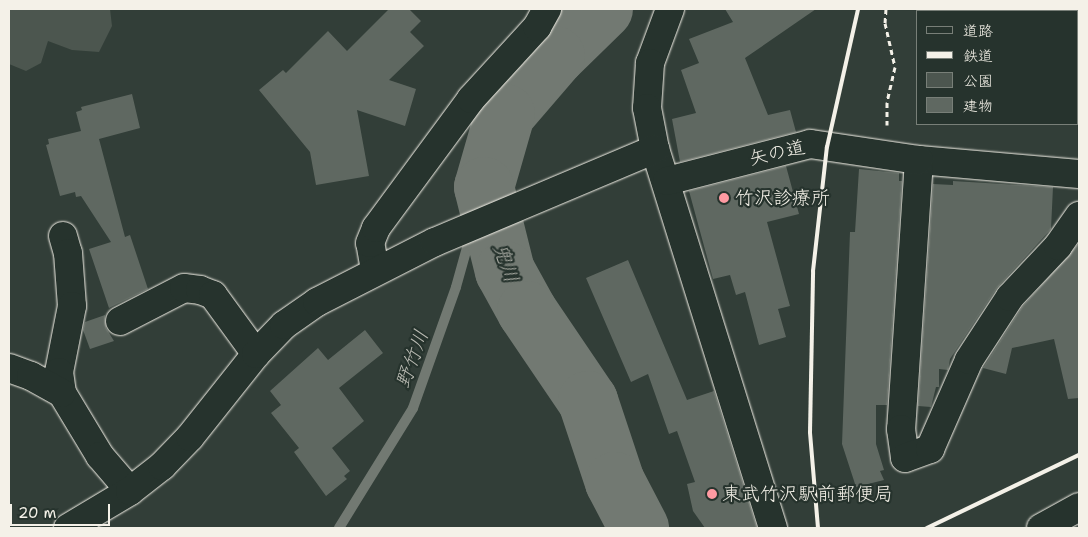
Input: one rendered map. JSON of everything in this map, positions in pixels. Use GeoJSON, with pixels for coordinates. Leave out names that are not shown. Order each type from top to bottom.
{"type":"FeatureCollection","features":[{"type":"Feature","properties":{"kind":"street"},"geometry":{"type":"LineString","coordinates":[[375,270],[370,243],[376,228],[471,99],[537,27],[547,9]]}},
{"type":"Feature","properties":{"kind":"street"},"geometry":{"type":"LineString","coordinates":[[670,9],[650,63],[647,108],[655,149],[667,181],[773,528]]}},
{"type":"Feature","properties":{"kind":"street","name":"矢の道"},"geometry":{"type":"LineString","coordinates":[[667,181],[810,144],[919,160],[1079,174]]}},
{"type":"Feature","properties":{"kind":"street"},"geometry":{"type":"LineString","coordinates":[[68,528],[130,491],[162,466],[190,437],[256,354],[284,325],[310,306],[375,270],[435,242],[528,201],[655,149]]}},
{"type":"Feature","properties":{"kind":"street"},"geometry":{"type":"LineString","coordinates":[[919,160],[901,428],[906,458],[930,449],[974,352],[1010,297],[1058,246],[1079,216]]}},
{"type":"Feature","properties":{"kind":"street"},"geometry":{"type":"LineString","coordinates":[[63,236],[68,253],[72,306],[59,372],[62,393],[100,456],[130,491]]}},
{"type":"Feature","properties":{"kind":"street"},"geometry":{"type":"LineString","coordinates":[[120,321],[184,288],[200,290],[213,294],[256,354]]}},
{"type":"Feature","properties":{"kind":"street"},"geometry":{"type":"LineString","coordinates":[[9,368],[31,376],[62,393]]}},
{"type":"Feature","properties":{"kind":"street"},"geometry":{"type":"LineString","coordinates":[[1041,528],[1079,507]]}},
{"type":"Feature","properties":{"kind":"path"},"geometry":{"type":"LineString","coordinates":[[886,9],[885,22],[893,48],[896,77],[887,102],[886,155]]}},
{"type":"Feature","properties":{"kind":"green space"},"geometry":{"type":"Polygon","coordinates":[[[9,9],[110,9],[112,26],[99,52],[72,50],[48,41],[41,63],[26,71],[9,64],[9,9]]]}},
{"type":"Feature","properties":{"kind":"building"},"geometry":{"type":"Polygon","coordinates":[[[389,9],[409,9],[421,21],[410,32],[424,46],[389,80],[416,89],[405,126],[357,110],[369,176],[316,185],[310,152],[259,90],[283,70],[286,73],[328,31],[347,51],[389,9]]]}},
{"type":"Feature","properties":{"kind":"building"},"geometry":{"type":"Polygon","coordinates":[[[725,9],[816,9],[745,58],[768,115],[790,110],[796,132],[680,162],[672,119],[696,113],[681,70],[699,63],[689,39],[733,22],[725,9]]]}},
{"type":"Feature","properties":{"kind":"building"},"geometry":{"type":"Polygon","coordinates":[[[132,94],[140,128],[99,139],[125,237],[130,235],[148,289],[109,308],[89,249],[111,242],[81,196],[76,197],[75,192],[60,196],[46,145],[49,144],[48,139],[81,131],[76,112],[82,110],[81,107],[132,94]]]}},
{"type":"Feature","properties":{"kind":"building"},"geometry":{"type":"Polygon","coordinates":[[[786,166],[799,214],[767,222],[790,306],[778,309],[786,337],[759,345],[745,292],[736,295],[730,275],[713,279],[689,191],[786,166]]]}},
{"type":"Feature","properties":{"kind":"building"},"geometry":{"type":"Polygon","coordinates":[[[859,169],[899,173],[899,181],[902,181],[887,405],[876,405],[876,444],[884,470],[880,471],[884,480],[856,487],[842,444],[850,232],[855,232],[859,169]]]}},
{"type":"Feature","properties":{"kind":"building"},"geometry":{"type":"Polygon","coordinates":[[[953,181],[1053,187],[1051,229],[997,288],[950,359],[948,370],[939,369],[939,387],[936,387],[931,407],[918,406],[933,184],[953,185],[953,181]]]}},
{"type":"Feature","properties":{"kind":"building"},"geometry":{"type":"Polygon","coordinates":[[[1079,243],[1079,398],[1068,399],[1054,339],[1012,348],[1006,374],[983,368],[1022,307],[1079,243]]]}},
{"type":"Feature","properties":{"kind":"building"},"geometry":{"type":"Polygon","coordinates":[[[628,260],[687,400],[714,391],[757,528],[705,528],[693,511],[687,484],[695,482],[677,431],[669,434],[648,374],[631,382],[586,278],[628,260]]]}},
{"type":"Feature","properties":{"kind":"building"},"geometry":{"type":"Polygon","coordinates":[[[105,315],[106,328],[114,341],[90,349],[83,330],[85,322],[105,315]]]}},
{"type":"Feature","properties":{"kind":"building"},"geometry":{"type":"Polygon","coordinates":[[[365,330],[383,353],[339,388],[364,421],[332,448],[350,471],[344,476],[347,479],[326,496],[294,452],[299,448],[271,413],[281,405],[270,391],[318,348],[328,360],[365,330]]]}},
{"type":"Feature","properties":{"kind":"waterway","name":"兜川"},"geometry":{"type":"LineString","coordinates":[[603,9],[555,56],[505,114],[484,187],[505,271],[527,311],[588,401],[615,482],[639,528]]}},
{"type":"Feature","properties":{"kind":"waterway","name":"野竹川"},"geometry":{"type":"LineString","coordinates":[[339,528],[413,408],[456,287],[484,187]]}},
{"type":"Feature","properties":{"kind":"railway"},"geometry":{"type":"LineString","coordinates":[[818,528],[810,432],[813,271],[827,147],[858,9]]}},
{"type":"Feature","properties":{"kind":"railway"},"geometry":{"type":"LineString","coordinates":[[927,528],[1079,455]]}},
{"type":"Feature","properties":{"kind":"place","name":"竹沢診療所"},"geometry":{"type":"Point","coordinates":[724,198]}},
{"type":"Feature","properties":{"kind":"place","name":"東武竹沢駅前郵便局"},"geometry":{"type":"Point","coordinates":[712,494]}}]}
